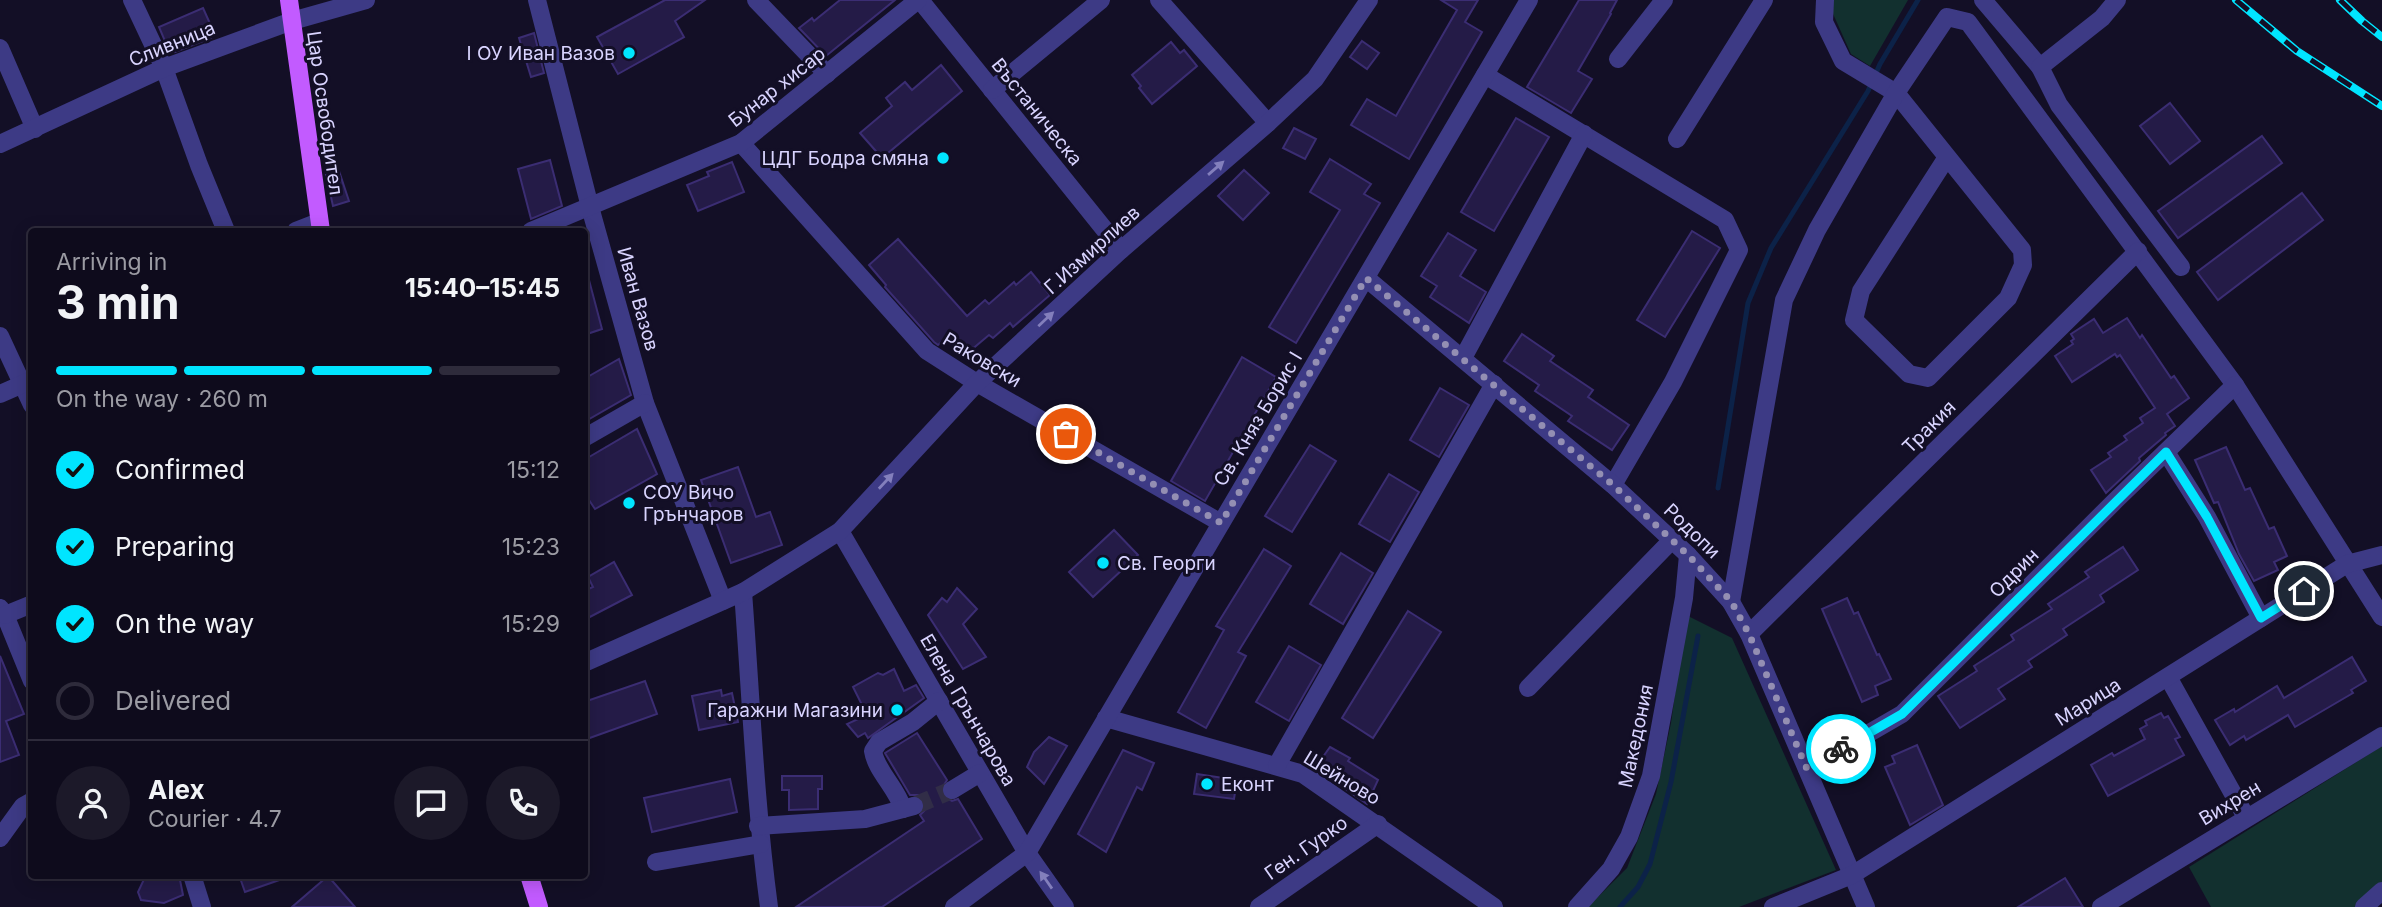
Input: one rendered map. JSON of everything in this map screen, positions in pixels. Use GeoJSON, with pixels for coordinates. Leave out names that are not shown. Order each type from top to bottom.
{"type":"FeatureCollection","features":[{"type":"Feature","properties":{"kind":"main road","name":"Цар Освободител"},"geometry":{"type":"LineString","coordinates":[[289,0],[320,226]]}},
{"type":"Feature","properties":{"kind":"main road"},"geometry":{"type":"LineString","coordinates":[[530,879],[539,907]]}},
{"type":"Feature","properties":{"kind":"street"},"geometry":{"type":"LineString","coordinates":[[132,0],[164,68],[225,228]]}},
{"type":"Feature","properties":{"kind":"street","name":"Сливница"},"geometry":{"type":"LineString","coordinates":[[0,144],[164,68],[292,22],[366,0]]}},
{"type":"Feature","properties":{"kind":"street","name":"Иван Вазов"},"geometry":{"type":"LineString","coordinates":[[537,0],[590,207],[645,403],[723,601]]}},
{"type":"Feature","properties":{"kind":"street"},"geometry":{"type":"LineString","coordinates":[[756,0],[827,74]]}},
{"type":"Feature","properties":{"kind":"street","name":"Бунар хисар"},"geometry":{"type":"LineString","coordinates":[[538,228],[741,144],[919,0]]}},
{"type":"Feature","properties":{"kind":"street","name":"Въстаническа"},"geometry":{"type":"LineString","coordinates":[[919,0],[1121,250]]}},
{"type":"Feature","properties":{"kind":"street"},"geometry":{"type":"LineString","coordinates":[[992,90],[1101,0]]}},
{"type":"Feature","properties":{"kind":"street"},"geometry":{"type":"LineString","coordinates":[[1159,0],[1268,123]]}},
{"type":"Feature","properties":{"kind":"street","name":"Г.Измирлиев"},"geometry":{"type":"LineString","coordinates":[[588,661],[743,592],[840,531],[977,383],[1121,250],[1315,79],[1369,0]]}},
{"type":"Feature","properties":{"kind":"street","name":"Св. Княз Борис I"},"geometry":{"type":"LineString","coordinates":[[954,907],[1027,853],[1529,0]]}},
{"type":"Feature","properties":{"kind":"street"},"geometry":{"type":"LineString","coordinates":[[1618,59],[1664,0]]}},
{"type":"Feature","properties":{"kind":"street"},"geometry":{"type":"LineString","coordinates":[[1677,139],[1764,0]]}},
{"type":"Feature","properties":{"kind":"street"},"geometry":{"type":"LineString","coordinates":[[1825,0],[1824,22],[1843,61],[1896,93],[1947,156],[2022,250],[2023,265],[2008,298],[1928,378],[1909,374],[1854,320],[1861,291],[1947,156]]}},
{"type":"Feature","properties":{"kind":"street"},"geometry":{"type":"LineString","coordinates":[[1968,22],[1981,0],[2040,67],[2059,105],[2181,267]]}},
{"type":"Feature","properties":{"kind":"street"},"geometry":{"type":"LineString","coordinates":[[2040,67],[2102,18],[2117,0]]}},
{"type":"Feature","properties":{"kind":"street"},"geometry":{"type":"LineString","coordinates":[[1731,601],[1784,300],[1817,230],[1896,93],[1947,18],[1968,22],[2138,251],[2235,385],[2382,617]]}},
{"type":"Feature","properties":{"kind":"street"},"geometry":{"type":"LineString","coordinates":[[0,48],[34,129]]}},
{"type":"Feature","properties":{"kind":"street"},"geometry":{"type":"LineString","coordinates":[[1485,75],[1725,220],[1739,250],[1673,382],[1613,485]]}},
{"type":"Feature","properties":{"kind":"street"},"geometry":{"type":"LineString","coordinates":[[1463,358],[1584,134]]}},
{"type":"Feature","properties":{"kind":"street","name":"Раковски"},"geometry":{"type":"LineString","coordinates":[[741,144],[927,351],[977,383],[1221,523]]}},
{"type":"Feature","properties":{"kind":"street","name":"Тракия"},"geometry":{"type":"LineString","coordinates":[[1749,634],[2138,251]]}},
{"type":"Feature","properties":{"kind":"street","name":"Родопи"},"geometry":{"type":"LineString","coordinates":[[1366,278],[1613,485],[1688,555],[1731,601],[1749,634],[1866,907]]}},
{"type":"Feature","properties":{"kind":"street"},"geometry":{"type":"LineString","coordinates":[[0,336],[27,382],[0,394]]}},
{"type":"Feature","properties":{"kind":"street"},"geometry":{"type":"LineString","coordinates":[[1277,765],[1494,384]]}},
{"type":"Feature","properties":{"kind":"street","name":"Одрин"},"geometry":{"type":"LineString","coordinates":[[1807,769],[1902,714],[2235,385]]}},
{"type":"Feature","properties":{"kind":"street"},"geometry":{"type":"LineString","coordinates":[[588,436],[645,403]]}},
{"type":"Feature","properties":{"kind":"street"},"geometry":{"type":"LineString","coordinates":[[2166,452],[2207,517],[2261,618]]}},
{"type":"Feature","properties":{"kind":"street","name":"Елена Грънчарова"},"geometry":{"type":"LineString","coordinates":[[840,531],[1027,853],[1065,907]]}},
{"type":"Feature","properties":{"kind":"street"},"geometry":{"type":"LineString","coordinates":[[1528,688],[1672,540]]}},
{"type":"Feature","properties":{"kind":"street","name":"Македония"},"geometry":{"type":"LineString","coordinates":[[1577,907],[1611,869],[1629,837],[1651,776],[1684,598],[1688,555]]}},
{"type":"Feature","properties":{"kind":"street","name":"Марица"},"geometry":{"type":"LineString","coordinates":[[1773,907],[1852,875],[2347,564],[2382,555]]}},
{"type":"Feature","properties":{"kind":"street"},"geometry":{"type":"LineString","coordinates":[[743,592],[757,767],[759,835],[769,907]]}},
{"type":"Feature","properties":{"kind":"street"},"geometry":{"type":"LineString","coordinates":[[28,605],[3,611],[28,671]]}},
{"type":"Feature","properties":{"kind":"street"},"geometry":{"type":"LineString","coordinates":[[2168,677],[2246,817]]}},
{"type":"Feature","properties":{"kind":"street"},"geometry":{"type":"LineString","coordinates":[[656,862],[759,835],[865,819],[909,808],[874,760],[873,751],[879,742],[913,722],[939,701]]}},
{"type":"Feature","properties":{"kind":"street","name":"Шейново"},"geometry":{"type":"LineString","coordinates":[[1106,718],[1303,774],[1494,907]]}},
{"type":"Feature","properties":{"kind":"street","name":"Вихрен"},"geometry":{"type":"LineString","coordinates":[[2101,907],[2382,736]]}},
{"type":"Feature","properties":{"kind":"street"},"geometry":{"type":"LineString","coordinates":[[952,790],[980,773]]}},
{"type":"Feature","properties":{"kind":"street"},"geometry":{"type":"LineString","coordinates":[[0,838],[23,806],[28,803]]}},
{"type":"Feature","properties":{"kind":"street","name":"Ген. Гурко"},"geometry":{"type":"LineString","coordinates":[[1259,907],[1378,824]]}},
{"type":"Feature","properties":{"kind":"street"},"geometry":{"type":"LineString","coordinates":[[193,879],[202,907]]}},
{"type":"Feature","properties":{"kind":"street"},"geometry":{"type":"LineString","coordinates":[[2364,907],[2382,891]]}},
{"type":"Feature","properties":{"kind":"green space"},"geometry":{"type":"Polygon","coordinates":[[[1832,0],[1908,0],[1870,66],[1851,54],[1830,7],[1832,0]]]}},
{"type":"Feature","properties":{"kind":"green space"},"geometry":{"type":"Polygon","coordinates":[[[1686,615],[1732,638],[1836,870],[1739,907],[1588,907],[1627,868],[1656,794],[1671,723],[1686,615]]]}},
{"type":"Feature","properties":{"kind":"green space"},"geometry":{"type":"Polygon","coordinates":[[[2382,746],[2382,883],[2356,907],[2211,907],[2189,867],[2382,746]]]}},
{"type":"Feature","properties":{"kind":"building"},"geometry":{"type":"Polygon","coordinates":[[[665,0],[705,0],[675,21],[684,37],[618,74],[597,37],[665,0]]]}},
{"type":"Feature","properties":{"kind":"building"},"geometry":{"type":"Polygon","coordinates":[[[840,0],[895,0],[826,56],[799,28],[812,18],[814,21],[840,0]]]}},
{"type":"Feature","properties":{"kind":"building"},"geometry":{"type":"Polygon","coordinates":[[[1441,0],[1478,0],[1465,22],[1482,32],[1409,159],[1351,125],[1367,99],[1396,116],[1457,10],[1441,0]]]}},
{"type":"Feature","properties":{"kind":"building"},"geometry":{"type":"Polygon","coordinates":[[[1579,0],[1617,0],[1578,71],[1592,79],[1571,113],[1527,87],[1579,0]]]}},
{"type":"Feature","properties":{"kind":"building"},"geometry":{"type":"Polygon","coordinates":[[[203,8],[212,28],[208,30],[211,38],[175,52],[171,44],[167,46],[159,27],[203,8]]]}},
{"type":"Feature","properties":{"kind":"building"},"geometry":{"type":"Polygon","coordinates":[[[534,33],[544,73],[531,77],[519,38],[534,33]]]}},
{"type":"Feature","properties":{"kind":"building"},"geometry":{"type":"Polygon","coordinates":[[[1362,41],[1379,53],[1367,69],[1350,57],[1362,41]]]}},
{"type":"Feature","properties":{"kind":"building"},"geometry":{"type":"Polygon","coordinates":[[[1171,42],[1180,53],[1184,50],[1197,66],[1152,104],[1132,75],[1171,42]]]}},
{"type":"Feature","properties":{"kind":"building"},"geometry":{"type":"Polygon","coordinates":[[[941,65],[962,91],[882,158],[860,133],[892,106],[886,98],[905,82],[912,90],[941,65]]]}},
{"type":"Feature","properties":{"kind":"building"},"geometry":{"type":"Polygon","coordinates":[[[2170,103],[2200,141],[2170,164],[2140,126],[2170,103]]]}},
{"type":"Feature","properties":{"kind":"building"},"geometry":{"type":"Polygon","coordinates":[[[1516,118],[1549,137],[1494,231],[1461,212],[1516,118]]]}},
{"type":"Feature","properties":{"kind":"building"},"geometry":{"type":"Polygon","coordinates":[[[1294,128],[1316,139],[1305,159],[1283,148],[1294,128]]]}},
{"type":"Feature","properties":{"kind":"building"},"geometry":{"type":"Polygon","coordinates":[[[2262,136],[2282,163],[2178,238],[2158,211],[2262,136]]]}},
{"type":"Feature","properties":{"kind":"building"},"geometry":{"type":"Polygon","coordinates":[[[1330,159],[1371,184],[1364,194],[1380,203],[1296,343],[1269,327],[1340,210],[1310,192],[1330,159]]]}},
{"type":"Feature","properties":{"kind":"building"},"geometry":{"type":"Polygon","coordinates":[[[550,160],[562,206],[531,219],[518,169],[550,160]]]}},
{"type":"Feature","properties":{"kind":"building"},"geometry":{"type":"Polygon","coordinates":[[[732,162],[744,192],[698,211],[687,185],[709,176],[707,172],[732,162]]]}},
{"type":"Feature","properties":{"kind":"building"},"geometry":{"type":"Polygon","coordinates":[[[1244,170],[1269,193],[1243,220],[1218,196],[1244,170]]]}},
{"type":"Feature","properties":{"kind":"building"},"geometry":{"type":"Polygon","coordinates":[[[339,171],[349,201],[333,206],[326,175],[339,171]]]}},
{"type":"Feature","properties":{"kind":"building"},"geometry":{"type":"Polygon","coordinates":[[[2302,193],[2323,220],[2218,300],[2197,272],[2302,193]]]}},
{"type":"Feature","properties":{"kind":"building"},"geometry":{"type":"Polygon","coordinates":[[[1692,231],[1720,248],[1665,337],[1637,320],[1692,231]]]}},
{"type":"Feature","properties":{"kind":"building"},"geometry":{"type":"Polygon","coordinates":[[[1448,233],[1476,250],[1460,276],[1486,292],[1469,323],[1430,297],[1437,286],[1421,276],[1448,233]]]}},
{"type":"Feature","properties":{"kind":"building"},"geometry":{"type":"Polygon","coordinates":[[[898,239],[967,316],[985,300],[989,304],[1014,282],[1016,285],[1031,272],[1050,295],[1013,327],[1010,323],[993,338],[989,335],[964,356],[948,337],[938,345],[934,342],[869,265],[898,239]]]}},
{"type":"Feature","properties":{"kind":"building"},"geometry":{"type":"Polygon","coordinates":[[[588,280],[602,329],[588,334],[588,280]]]}},
{"type":"Feature","properties":{"kind":"building"},"geometry":{"type":"Polygon","coordinates":[[[2127,318],[2189,398],[2167,414],[2175,426],[2139,458],[2140,461],[2106,493],[2091,470],[2111,457],[2108,453],[2127,440],[2124,436],[2143,423],[2140,418],[2155,408],[2120,355],[2117,357],[2115,354],[2072,382],[2055,356],[2073,344],[2071,334],[2094,319],[2103,333],[2127,318]]]}},
{"type":"Feature","properties":{"kind":"building"},"geometry":{"type":"Polygon","coordinates":[[[1522,334],[1554,356],[1550,361],[1593,390],[1588,397],[1629,425],[1612,450],[1568,421],[1572,416],[1535,391],[1539,385],[1504,361],[1522,334]]]}},
{"type":"Feature","properties":{"kind":"building"},"geometry":{"type":"Polygon","coordinates":[[[1242,357],[1276,377],[1205,501],[1171,481],[1242,357]]]}},
{"type":"Feature","properties":{"kind":"building"},"geometry":{"type":"Polygon","coordinates":[[[619,359],[631,395],[588,420],[588,377],[619,359]]]}},
{"type":"Feature","properties":{"kind":"building"},"geometry":{"type":"Polygon","coordinates":[[[1440,388],[1469,405],[1439,457],[1410,440],[1440,388]]]}},
{"type":"Feature","properties":{"kind":"building"},"geometry":{"type":"Polygon","coordinates":[[[637,429],[657,474],[595,509],[588,501],[588,458],[637,429]]]}},
{"type":"Feature","properties":{"kind":"building"},"geometry":{"type":"Polygon","coordinates":[[[1310,445],[1336,461],[1292,532],[1265,516],[1310,445]]]}},
{"type":"Feature","properties":{"kind":"building"},"geometry":{"type":"Polygon","coordinates":[[[2226,447],[2245,490],[2250,488],[2269,529],[2274,527],[2287,556],[2274,562],[2278,570],[2254,581],[2239,554],[2218,502],[2214,503],[2195,460],[2226,447]]]}},
{"type":"Feature","properties":{"kind":"building"},"geometry":{"type":"Polygon","coordinates":[[[738,467],[756,517],[770,512],[782,545],[731,563],[701,480],[738,467]]]}},
{"type":"Feature","properties":{"kind":"building"},"geometry":{"type":"Polygon","coordinates":[[[1389,474],[1419,492],[1390,542],[1359,524],[1389,474]]]}},
{"type":"Feature","properties":{"kind":"building","name":"Св. Георги"},"geometry":{"type":"Polygon","coordinates":[[[1114,530],[1138,555],[1093,597],[1069,572],[1114,530]]]}},
{"type":"Feature","properties":{"kind":"building"},"geometry":{"type":"Polygon","coordinates":[[[2123,547],[2138,570],[2100,595],[2104,602],[2063,629],[2067,635],[2028,661],[2032,667],[1998,689],[2005,699],[1960,728],[1938,696],[1977,671],[1974,666],[2014,640],[2011,635],[2052,609],[2048,604],[2089,577],[2085,572],[2123,547]]]}},
{"type":"Feature","properties":{"kind":"building"},"geometry":{"type":"Polygon","coordinates":[[[1264,549],[1291,566],[1238,652],[1246,656],[1206,728],[1178,712],[1224,630],[1216,626],[1264,549]]]}},
{"type":"Feature","properties":{"kind":"building"},"geometry":{"type":"Polygon","coordinates":[[[1341,553],[1373,573],[1343,624],[1310,604],[1341,553]]]}},
{"type":"Feature","properties":{"kind":"building"},"geometry":{"type":"Polygon","coordinates":[[[614,562],[632,595],[588,618],[588,589],[593,587],[588,577],[614,562]]]}},
{"type":"Feature","properties":{"kind":"building"},"geometry":{"type":"Polygon","coordinates":[[[957,588],[977,609],[963,624],[986,657],[963,669],[928,615],[942,598],[947,602],[957,588]]]}},
{"type":"Feature","properties":{"kind":"building"},"geometry":{"type":"Polygon","coordinates":[[[1847,598],[1854,614],[1858,612],[1891,679],[1875,686],[1878,695],[1862,702],[1822,609],[1847,598]]]}},
{"type":"Feature","properties":{"kind":"building"},"geometry":{"type":"Polygon","coordinates":[[[1408,611],[1441,632],[1373,738],[1342,718],[1408,611]]]}},
{"type":"Feature","properties":{"kind":"building"},"geometry":{"type":"Polygon","coordinates":[[[1289,646],[1321,665],[1289,721],[1256,702],[1289,646]]]}},
{"type":"Feature","properties":{"kind":"building"},"geometry":{"type":"Polygon","coordinates":[[[0,656],[24,714],[6,721],[19,755],[0,762],[0,656]]]}},
{"type":"Feature","properties":{"kind":"building"},"geometry":{"type":"Polygon","coordinates":[[[2352,657],[2366,681],[2351,690],[2353,693],[2295,727],[2288,715],[2246,740],[2244,736],[2230,745],[2215,720],[2234,709],[2235,712],[2277,686],[2284,698],[2352,657]]]}},
{"type":"Feature","properties":{"kind":"building"},"geometry":{"type":"Polygon","coordinates":[[[894,669],[904,691],[916,685],[924,698],[868,738],[865,733],[858,737],[847,724],[867,715],[853,687],[878,673],[883,675],[894,669]]]}},
{"type":"Feature","properties":{"kind":"building"},"geometry":{"type":"Polygon","coordinates":[[[645,681],[657,714],[588,739],[588,701],[645,681]]]}},
{"type":"Feature","properties":{"kind":"building"},"geometry":{"type":"Polygon","coordinates":[[[721,690],[722,696],[732,693],[738,722],[699,730],[692,696],[721,690]]]}},
{"type":"Feature","properties":{"kind":"building"},"geometry":{"type":"Polygon","coordinates":[[[2161,713],[2164,718],[2168,716],[2180,737],[2175,739],[2184,755],[2108,796],[2091,765],[2145,739],[2140,729],[2147,725],[2145,721],[2161,713]]]}},
{"type":"Feature","properties":{"kind":"building"},"geometry":{"type":"Polygon","coordinates":[[[917,733],[947,780],[941,790],[943,796],[952,801],[958,799],[982,839],[882,907],[796,907],[924,821],[920,815],[925,810],[925,802],[918,795],[910,795],[885,753],[917,733]]]}},
{"type":"Feature","properties":{"kind":"building"},"geometry":{"type":"Polygon","coordinates":[[[1049,737],[1067,746],[1044,784],[1027,767],[1034,752],[1049,737]]]}},
{"type":"Feature","properties":{"kind":"building"},"geometry":{"type":"Polygon","coordinates":[[[1917,745],[1943,805],[1910,825],[1885,767],[1895,763],[1892,756],[1917,745]]]}},
{"type":"Feature","properties":{"kind":"building"},"geometry":{"type":"Polygon","coordinates":[[[1330,747],[1350,758],[1348,761],[1378,780],[1367,804],[1315,768],[1330,747]]]}},
{"type":"Feature","properties":{"kind":"building"},"geometry":{"type":"Polygon","coordinates":[[[1123,750],[1154,763],[1142,790],[1137,787],[1106,852],[1078,834],[1123,750]]]}},
{"type":"Feature","properties":{"kind":"building"},"geometry":{"type":"Polygon","coordinates":[[[1197,774],[1237,780],[1234,799],[1194,794],[1197,774]]]}},
{"type":"Feature","properties":{"kind":"building"},"geometry":{"type":"Polygon","coordinates":[[[782,776],[822,776],[822,789],[818,789],[818,809],[789,810],[789,790],[782,790],[782,776]]]}},
{"type":"Feature","properties":{"kind":"building"},"geometry":{"type":"Polygon","coordinates":[[[730,779],[737,812],[652,832],[644,798],[730,779]]]}},
{"type":"Feature","properties":{"kind":"building"},"geometry":{"type":"Polygon","coordinates":[[[2065,878],[2083,907],[2018,907],[2065,878]]]}},
{"type":"Feature","properties":{"kind":"building"},"geometry":{"type":"Polygon","coordinates":[[[144,879],[180,879],[183,895],[164,903],[141,900],[138,892],[144,879]]]}},
{"type":"Feature","properties":{"kind":"building"},"geometry":{"type":"Polygon","coordinates":[[[240,879],[282,879],[245,892],[240,879]]]}},
{"type":"Feature","properties":{"kind":"building"},"geometry":{"type":"Polygon","coordinates":[[[325,879],[331,879],[355,907],[292,907],[325,879]]]}},
{"type":"Feature","properties":{"kind":"waterway"},"geometry":{"type":"LineString","coordinates":[[1718,488],[1748,303],[1771,248],[1868,91],[1880,64],[1918,0]]}},
{"type":"Feature","properties":{"kind":"waterway"},"geometry":{"type":"LineString","coordinates":[[1620,907],[1638,887],[1650,864],[1671,782],[1698,636]]}},
{"type":"Feature","properties":{"kind":"tunnel"},"geometry":{"type":"LineString","coordinates":[[914,806],[952,790]]}},
{"type":"Feature","properties":{"kind":"railway"},"geometry":{"type":"LineString","coordinates":[[2236,0],[2297,51],[2382,106]]}},
{"type":"Feature","properties":{"kind":"railway"},"geometry":{"type":"LineString","coordinates":[[2340,0],[2382,37]]}},
{"type":"Feature","properties":{"kind":"way so far"},"geometry":{"type":"LineString","coordinates":[[1066,434],[1221,523],[1366,278],[1613,485],[1688,555],[1731,601],[1749,634],[1807,769],[1841,749]]}},
{"type":"Feature","properties":{"kind":"place","name":"I ОУ Иван Вазов"},"geometry":{"type":"Point","coordinates":[629,53]}},
{"type":"Feature","properties":{"kind":"place","name":"ЦДГ Бодра смяна"},"geometry":{"type":"Point","coordinates":[943,158]}},
{"type":"Feature","properties":{"kind":"place","name":"СОУ Вичо Грънчаров"},"geometry":{"type":"Point","coordinates":[629,503]}},
{"type":"Feature","properties":{"kind":"place","name":"Св. Георги"},"geometry":{"type":"Point","coordinates":[1103,563]}},
{"type":"Feature","properties":{"kind":"place","name":"Гаражни Магазини"},"geometry":{"type":"Point","coordinates":[897,710]}},
{"type":"Feature","properties":{"kind":"place","name":"Еконт"},"geometry":{"type":"Point","coordinates":[1207,784]}},
{"type":"Feature","properties":{"kind":"route"},"geometry":{"type":"LineString","coordinates":[[1841,749],[1902,714],[2166,452],[2207,517],[2261,618],[2304,591]]}}]}
